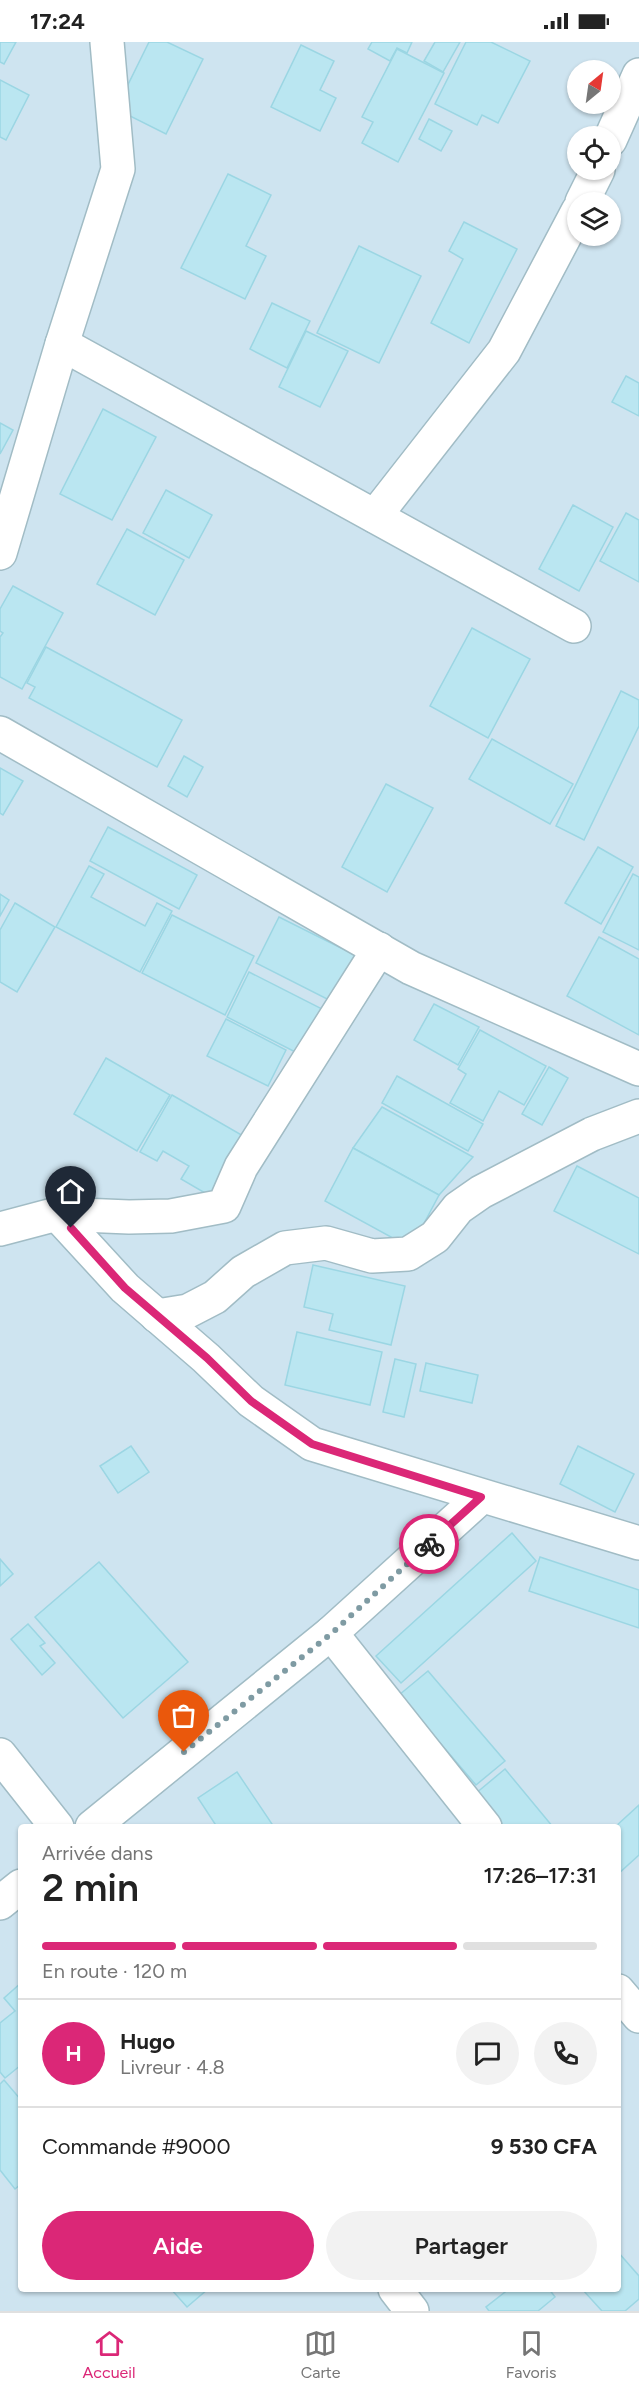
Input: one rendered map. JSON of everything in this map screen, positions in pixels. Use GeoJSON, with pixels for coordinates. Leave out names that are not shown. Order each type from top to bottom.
{"type":"FeatureCollection","features":[{"type":"Feature","properties":{"kind":"street"},"geometry":{"type":"LineString","coordinates":[[0,553],[62,344],[118,169],[107,42]]}},
{"type":"Feature","properties":{"kind":"street"},"geometry":{"type":"LineString","coordinates":[[616,126],[639,75]]}},
{"type":"Feature","properties":{"kind":"street"},"geometry":{"type":"LineString","coordinates":[[375,516],[504,351],[567,232]]}},
{"type":"Feature","properties":{"kind":"street"},"geometry":{"type":"LineString","coordinates":[[62,344],[574,626]]}},
{"type":"Feature","properties":{"kind":"street"},"geometry":{"type":"LineString","coordinates":[[0,733],[411,968],[639,1069]]}},
{"type":"Feature","properties":{"kind":"street"},"geometry":{"type":"LineString","coordinates":[[0,1229],[57,1214],[171,1216],[224,1206],[241,1167],[379,950]]}},
{"type":"Feature","properties":{"kind":"street"},"geometry":{"type":"LineString","coordinates":[[157,1316],[188,1311],[215,1297],[243,1272],[285,1248],[326,1243],[372,1256],[408,1254],[435,1237],[458,1208],[481,1192],[592,1134],[639,1116]]}},
{"type":"Feature","properties":{"kind":"street"},"geometry":{"type":"LineString","coordinates":[[57,1214],[125,1288],[207,1358],[251,1401],[312,1444],[639,1544]]}},
{"type":"Feature","properties":{"kind":"street"},"geometry":{"type":"LineString","coordinates":[[96,1824],[332,1633],[481,1497]]}},
{"type":"Feature","properties":{"kind":"street"},"geometry":{"type":"LineString","coordinates":[[332,1633],[483,1824]]}},
{"type":"Feature","properties":{"kind":"street"},"geometry":{"type":"LineString","coordinates":[[0,1755],[55,1824]]}},
{"type":"Feature","properties":{"kind":"street"},"geometry":{"type":"LineString","coordinates":[[0,1903],[18,1888]]}},
{"type":"Feature","properties":{"kind":"street"},"geometry":{"type":"LineString","coordinates":[[621,1995],[639,2016]]}},
{"type":"Feature","properties":{"kind":"street"},"geometry":{"type":"LineString","coordinates":[[397,2292],[412,2311]]}},
{"type":"Feature","properties":{"kind":"shaded area"},"geometry":{"type":"Polygon","coordinates":[[[0,42],[639,42],[639,2311],[0,2311],[0,42]]]}},
{"type":"Feature","properties":{"kind":"building"},"geometry":{"type":"Polygon","coordinates":[[[0,42],[16,42],[4,64],[0,62],[0,42]]]}},
{"type":"Feature","properties":{"kind":"building"},"geometry":{"type":"Polygon","coordinates":[[[149,42],[167,42],[203,59],[166,134],[116,109],[149,42]]]}},
{"type":"Feature","properties":{"kind":"building"},"geometry":{"type":"Polygon","coordinates":[[[372,42],[412,42],[407,53],[397,48],[390,61],[368,49],[372,42]]]}},
{"type":"Feature","properties":{"kind":"building"},"geometry":{"type":"Polygon","coordinates":[[[435,42],[460,42],[443,72],[424,61],[435,42]]]}},
{"type":"Feature","properties":{"kind":"building"},"geometry":{"type":"Polygon","coordinates":[[[466,42],[491,42],[530,61],[498,123],[482,115],[477,125],[435,104],[466,42]]]}},
{"type":"Feature","properties":{"kind":"building"},"geometry":{"type":"Polygon","coordinates":[[[301,45],[334,61],[320,90],[336,98],[320,131],[271,107],[301,45]]]}},
{"type":"Feature","properties":{"kind":"building"},"geometry":{"type":"Polygon","coordinates":[[[397,49],[444,73],[398,162],[362,143],[373,122],[362,117],[397,49]]]}},
{"type":"Feature","properties":{"kind":"building"},"geometry":{"type":"Polygon","coordinates":[[[0,80],[29,95],[6,140],[0,137],[0,80]]]}},
{"type":"Feature","properties":{"kind":"building"},"geometry":{"type":"Polygon","coordinates":[[[429,119],[452,131],[441,151],[419,139],[429,119]]]}},
{"type":"Feature","properties":{"kind":"building"},"geometry":{"type":"Polygon","coordinates":[[[228,174],[271,195],[246,246],[266,256],[245,299],[181,268],[228,174]]]}},
{"type":"Feature","properties":{"kind":"building"},"geometry":{"type":"Polygon","coordinates":[[[464,222],[517,249],[469,343],[431,323],[463,259],[449,251],[464,222]]]}},
{"type":"Feature","properties":{"kind":"building"},"geometry":{"type":"Polygon","coordinates":[[[359,246],[421,276],[379,363],[317,333],[359,246]]]}},
{"type":"Feature","properties":{"kind":"building"},"geometry":{"type":"Polygon","coordinates":[[[272,303],[310,321],[287,368],[250,349],[272,303]]]}},
{"type":"Feature","properties":{"kind":"building"},"geometry":{"type":"Polygon","coordinates":[[[306,331],[348,351],[320,407],[279,387],[306,331]]]}},
{"type":"Feature","properties":{"kind":"building"},"geometry":{"type":"Polygon","coordinates":[[[626,376],[639,383],[639,416],[612,402],[626,376]]]}},
{"type":"Feature","properties":{"kind":"building"},"geometry":{"type":"Polygon","coordinates":[[[103,409],[156,437],[112,520],[60,494],[103,409]]]}},
{"type":"Feature","properties":{"kind":"building"},"geometry":{"type":"Polygon","coordinates":[[[0,423],[13,430],[0,454],[0,423]]]}},
{"type":"Feature","properties":{"kind":"building"},"geometry":{"type":"Polygon","coordinates":[[[166,490],[212,515],[189,558],[143,533],[166,490]]]}},
{"type":"Feature","properties":{"kind":"building"},"geometry":{"type":"Polygon","coordinates":[[[573,505],[613,527],[579,591],[539,569],[573,505]]]}},
{"type":"Feature","properties":{"kind":"building"},"geometry":{"type":"Polygon","coordinates":[[[626,513],[639,520],[639,582],[600,561],[626,513]]]}},
{"type":"Feature","properties":{"kind":"building"},"geometry":{"type":"Polygon","coordinates":[[[127,529],[184,560],[155,615],[97,584],[127,529]]]}},
{"type":"Feature","properties":{"kind":"building"},"geometry":{"type":"Polygon","coordinates":[[[13,586],[63,613],[22,689],[0,677],[0,637],[3,633],[0,631],[0,609],[13,586]]]}},
{"type":"Feature","properties":{"kind":"building"},"geometry":{"type":"Polygon","coordinates":[[[472,628],[530,659],[488,738],[430,706],[472,628]]]}},
{"type":"Feature","properties":{"kind":"building"},"geometry":{"type":"Polygon","coordinates":[[[46,647],[182,720],[157,767],[29,698],[35,687],[27,683],[46,647]]]}},
{"type":"Feature","properties":{"kind":"building"},"geometry":{"type":"Polygon","coordinates":[[[621,691],[639,700],[639,726],[584,840],[556,826],[621,691]]]}},
{"type":"Feature","properties":{"kind":"building"},"geometry":{"type":"Polygon","coordinates":[[[492,739],[573,784],[550,824],[469,779],[492,739]]]}},
{"type":"Feature","properties":{"kind":"building"},"geometry":{"type":"Polygon","coordinates":[[[184,756],[203,767],[187,797],[168,786],[184,756]]]}},
{"type":"Feature","properties":{"kind":"building"},"geometry":{"type":"Polygon","coordinates":[[[0,768],[23,781],[3,815],[0,813],[0,768]]]}},
{"type":"Feature","properties":{"kind":"building"},"geometry":{"type":"Polygon","coordinates":[[[386,784],[433,808],[387,892],[342,867],[386,784]]]}},
{"type":"Feature","properties":{"kind":"building"},"geometry":{"type":"Polygon","coordinates":[[[108,827],[197,875],[179,909],[90,861],[108,827]]]}},
{"type":"Feature","properties":{"kind":"building"},"geometry":{"type":"Polygon","coordinates":[[[598,847],[633,867],[601,924],[565,903],[598,847]]]}},
{"type":"Feature","properties":{"kind":"building"},"geometry":{"type":"Polygon","coordinates":[[[89,866],[104,874],[91,897],[145,926],[157,903],[172,911],[140,972],[56,927],[89,866]]]}},
{"type":"Feature","properties":{"kind":"building"},"geometry":{"type":"Polygon","coordinates":[[[633,874],[639,877],[639,950],[603,932],[633,874]]]}},
{"type":"Feature","properties":{"kind":"building"},"geometry":{"type":"Polygon","coordinates":[[[0,894],[9,900],[0,916],[0,894]]]}},
{"type":"Feature","properties":{"kind":"building"},"geometry":{"type":"Polygon","coordinates":[[[15,903],[55,927],[17,992],[0,982],[0,930],[15,903]]]}},
{"type":"Feature","properties":{"kind":"building"},"geometry":{"type":"Polygon","coordinates":[[[172,915],[254,956],[225,1015],[142,973],[172,915]]]}},
{"type":"Feature","properties":{"kind":"building"},"geometry":{"type":"Polygon","coordinates":[[[279,917],[357,956],[333,1002],[256,963],[279,917]]]}},
{"type":"Feature","properties":{"kind":"building"},"geometry":{"type":"Polygon","coordinates":[[[599,937],[639,959],[639,1035],[567,996],[599,937]]]}},
{"type":"Feature","properties":{"kind":"building"},"geometry":{"type":"Polygon","coordinates":[[[249,972],[328,1012],[305,1057],[227,1017],[249,972]]]}},
{"type":"Feature","properties":{"kind":"building"},"geometry":{"type":"Polygon","coordinates":[[[434,1004],[479,1027],[458,1065],[414,1040],[434,1004]]]}},
{"type":"Feature","properties":{"kind":"building"},"geometry":{"type":"Polygon","coordinates":[[[226,1019],[286,1050],[268,1086],[207,1056],[226,1019]]]}},
{"type":"Feature","properties":{"kind":"building"},"geometry":{"type":"Polygon","coordinates":[[[480,1030],[546,1066],[524,1105],[499,1091],[483,1121],[450,1103],[466,1074],[458,1069],[480,1030]]]}},
{"type":"Feature","properties":{"kind":"building"},"geometry":{"type":"Polygon","coordinates":[[[106,1058],[170,1095],[137,1151],[74,1114],[106,1058]]]}},
{"type":"Feature","properties":{"kind":"building"},"geometry":{"type":"Polygon","coordinates":[[[549,1067],[568,1078],[542,1125],[522,1114],[549,1067]]]}},
{"type":"Feature","properties":{"kind":"building"},"geometry":{"type":"Polygon","coordinates":[[[397,1076],[483,1124],[468,1151],[382,1103],[397,1076]]]}},
{"type":"Feature","properties":{"kind":"building"},"geometry":{"type":"Polygon","coordinates":[[[172,1095],[252,1141],[217,1200],[181,1179],[189,1166],[163,1151],[157,1161],[140,1152],[172,1095]]]}},
{"type":"Feature","properties":{"kind":"building"},"geometry":{"type":"Polygon","coordinates":[[[382,1107],[473,1157],[439,1195],[353,1148],[382,1107]]]}},
{"type":"Feature","properties":{"kind":"building"},"geometry":{"type":"Polygon","coordinates":[[[353,1148],[439,1195],[411,1248],[325,1201],[353,1148]]]}},
{"type":"Feature","properties":{"kind":"building"},"geometry":{"type":"Polygon","coordinates":[[[577,1166],[639,1198],[639,1254],[554,1211],[577,1166]]]}},
{"type":"Feature","properties":{"kind":"building"},"geometry":{"type":"Polygon","coordinates":[[[313,1265],[405,1286],[391,1345],[329,1330],[333,1314],[304,1307],[313,1265]]]}},
{"type":"Feature","properties":{"kind":"building"},"geometry":{"type":"Polygon","coordinates":[[[297,1332],[382,1352],[370,1405],[285,1385],[297,1332]]]}},
{"type":"Feature","properties":{"kind":"building"},"geometry":{"type":"Polygon","coordinates":[[[395,1359],[416,1364],[404,1417],[383,1412],[395,1359]]]}},
{"type":"Feature","properties":{"kind":"building"},"geometry":{"type":"Polygon","coordinates":[[[426,1363],[478,1375],[472,1403],[420,1391],[426,1363]]]}},
{"type":"Feature","properties":{"kind":"building"},"geometry":{"type":"Polygon","coordinates":[[[131,1446],[149,1472],[118,1493],[100,1466],[131,1446]]]}},
{"type":"Feature","properties":{"kind":"building"},"geometry":{"type":"Polygon","coordinates":[[[578,1446],[634,1474],[615,1512],[560,1484],[578,1446]]]}},
{"type":"Feature","properties":{"kind":"building"},"geometry":{"type":"Polygon","coordinates":[[[512,1533],[536,1561],[401,1683],[376,1656],[512,1533]]]}},
{"type":"Feature","properties":{"kind":"building"},"geometry":{"type":"Polygon","coordinates":[[[540,1557],[639,1590],[639,1628],[529,1591],[540,1557]]]}},
{"type":"Feature","properties":{"kind":"building"},"geometry":{"type":"Polygon","coordinates":[[[0,1559],[13,1574],[0,1586],[0,1559]]]}},
{"type":"Feature","properties":{"kind":"building"},"geometry":{"type":"Polygon","coordinates":[[[99,1562],[188,1662],[123,1718],[35,1617],[99,1562]]]}},
{"type":"Feature","properties":{"kind":"building"},"geometry":{"type":"Polygon","coordinates":[[[28,1624],[45,1643],[40,1646],[55,1663],[42,1675],[11,1639],[28,1624]]]}},
{"type":"Feature","properties":{"kind":"building"},"geometry":{"type":"Polygon","coordinates":[[[428,1671],[505,1761],[476,1785],[399,1695],[428,1671]]]}},
{"type":"Feature","properties":{"kind":"building"},"geometry":{"type":"Polygon","coordinates":[[[505,1769],[551,1824],[500,1824],[475,1794],[505,1769]]]}},
{"type":"Feature","properties":{"kind":"building"},"geometry":{"type":"Polygon","coordinates":[[[237,1772],[272,1824],[215,1824],[198,1798],[237,1772]]]}},
{"type":"Feature","properties":{"kind":"building"},"geometry":{"type":"Polygon","coordinates":[[[639,1805],[639,1855],[621,1871],[621,1824],[618,1824],[639,1805]]]}},
{"type":"Feature","properties":{"kind":"building"},"geometry":{"type":"Polygon","coordinates":[[[18,1986],[18,2067],[5,2078],[0,2072],[0,2023],[15,2011],[4,1998],[18,1986]]]}},
{"type":"Feature","properties":{"kind":"building"},"geometry":{"type":"Polygon","coordinates":[[[4,2080],[18,2096],[18,2186],[15,2189],[0,2170],[0,2084],[4,2080]]]}},
{"type":"Feature","properties":{"kind":"building"},"geometry":{"type":"Polygon","coordinates":[[[621,2255],[639,2276],[639,2299],[625,2311],[602,2311],[585,2292],[621,2292],[621,2255]]]}},
{"type":"Feature","properties":{"kind":"building"},"geometry":{"type":"Polygon","coordinates":[[[174,2292],[204,2292],[187,2307],[174,2292]]]}},
{"type":"Feature","properties":{"kind":"building"},"geometry":{"type":"Polygon","coordinates":[[[505,2292],[551,2292],[555,2297],[538,2311],[489,2311],[486,2307],[505,2292]]]}},
{"type":"Feature","properties":{"kind":"way so far"},"geometry":{"type":"LineString","coordinates":[[184,1752],[332,1633],[429,1544]]}},
{"type":"Feature","properties":{"kind":"route"},"geometry":{"type":"LineString","coordinates":[[71,1228],[125,1288],[207,1358],[251,1401],[312,1444],[481,1497],[429,1544]]}}]}
